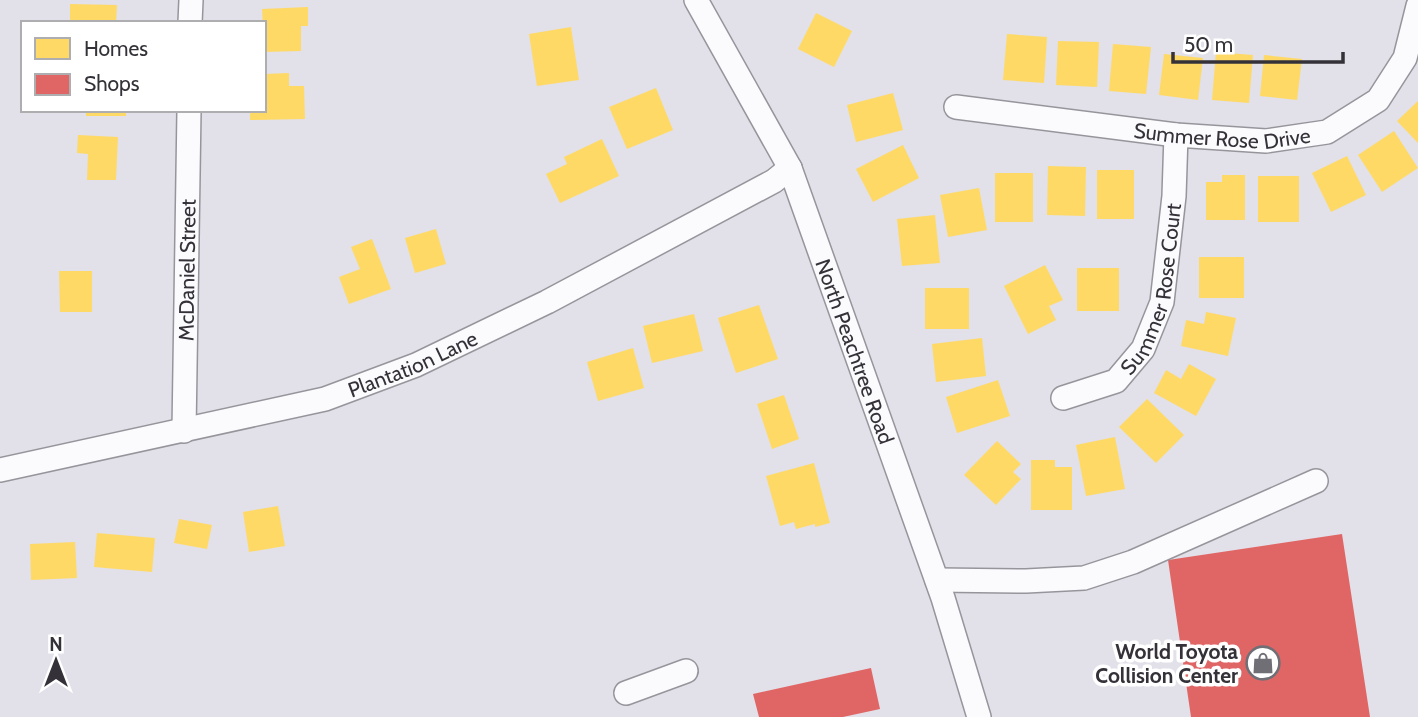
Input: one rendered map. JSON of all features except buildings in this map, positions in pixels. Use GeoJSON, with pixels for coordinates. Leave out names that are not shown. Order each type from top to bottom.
{"type":"FeatureCollection","features":[{"type":"Feature","properties":{"kind":"street"},"geometry":{"type":"LineString","coordinates":[[190,21],[191,0]]}},
{"type":"Feature","properties":{"kind":"street","name":"North Peachtree Road"},"geometry":{"type":"LineString","coordinates":[[696,0],[790,168],[937,580],[979,717]]}},
{"type":"Feature","properties":{"kind":"street","name":"Summer Rose Drive"},"geometry":{"type":"LineString","coordinates":[[956,107],[1176,135],[1266,141],[1327,132],[1378,100],[1405,58],[1418,6]]}},
{"type":"Feature","properties":{"kind":"street","name":"McDaniel Street"},"geometry":{"type":"LineString","coordinates":[[184,430],[189,112]]}},
{"type":"Feature","properties":{"kind":"street","name":"Summer Rose Court"},"geometry":{"type":"LineString","coordinates":[[1063,398],[1116,380],[1143,349],[1162,302],[1174,196],[1176,135]]}},
{"type":"Feature","properties":{"kind":"street","name":"Plantation Lane"},"geometry":{"type":"LineString","coordinates":[[0,470],[325,399],[416,365],[547,302],[774,181],[790,168]]}},
{"type":"Feature","properties":{"kind":"street"},"geometry":{"type":"LineString","coordinates":[[937,580],[1026,581],[1084,578],[1133,562],[1316,481]]}},
{"type":"Feature","properties":{"kind":"street"},"geometry":{"type":"LineString","coordinates":[[626,693],[686,671]]}},
{"type":"Feature","properties":{"kind":"place","name":"World Toyota Collision Center"},"geometry":{"type":"Point","coordinates":[1263,663]}}]}
